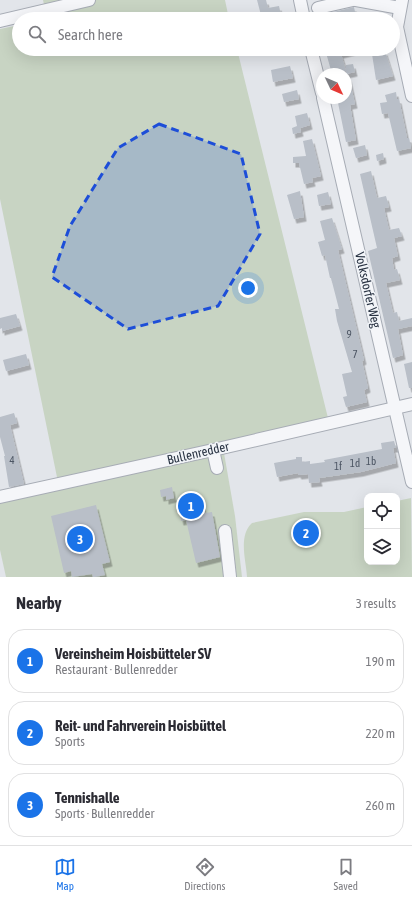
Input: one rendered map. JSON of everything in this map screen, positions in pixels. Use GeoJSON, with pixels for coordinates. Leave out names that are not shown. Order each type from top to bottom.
{"type":"FeatureCollection","features":[{"type":"Feature","properties":{"kind":"street"},"geometry":{"type":"LineString","coordinates":[[38,12],[89,0]]}},
{"type":"Feature","properties":{"kind":"street"},"geometry":{"type":"LineString","coordinates":[[300,0],[303,12]]}},
{"type":"Feature","properties":{"kind":"street"},"geometry":{"type":"LineString","coordinates":[[318,8],[353,0]]}},
{"type":"Feature","properties":{"kind":"street"},"geometry":{"type":"LineString","coordinates":[[356,0],[401,4]]}},
{"type":"Feature","properties":{"kind":"street"},"geometry":{"type":"LineString","coordinates":[[0,21],[12,18]]}},
{"type":"Feature","properties":{"kind":"street"},"geometry":{"type":"LineString","coordinates":[[400,45],[412,96]]}},
{"type":"Feature","properties":{"kind":"street"},"geometry":{"type":"LineString","coordinates":[[314,56],[316,68]]}},
{"type":"Feature","properties":{"kind":"street","name":"Volksdorfer Weg"},"geometry":{"type":"LineString","coordinates":[[324,104],[412,482]]}},
{"type":"Feature","properties":{"kind":"street","name":"Bullenredder"},"geometry":{"type":"LineString","coordinates":[[0,497],[412,404]]}},
{"type":"Feature","properties":{"kind":"street"},"geometry":{"type":"LineString","coordinates":[[213,450],[217,468]]}},
{"type":"Feature","properties":{"kind":"street"},"geometry":{"type":"LineString","coordinates":[[225,531],[230,577]]}},
{"type":"Feature","properties":{"kind":"highlighted area"},"geometry":{"type":"Polygon","coordinates":[[[159,124],[241,154],[260,234],[218,306],[128,329],[52,277],[70,226],[118,148],[159,124]]]}},
{"type":"Feature","properties":{"kind":"green space"},"geometry":{"type":"Polygon","coordinates":[[[43,0],[225,0],[228,12],[46,12],[43,0]]]}},
{"type":"Feature","properties":{"kind":"green space"},"geometry":{"type":"Polygon","coordinates":[[[12,26],[12,56],[239,56],[328,418],[58,482],[0,199],[0,29],[12,26]]]}},
{"type":"Feature","properties":{"kind":"green space"},"geometry":{"type":"Polygon","coordinates":[[[224,453],[235,516],[242,577],[6,577],[0,550],[0,504],[8,500],[224,453]]]}},
{"type":"Feature","properties":{"kind":"green space"},"geometry":{"type":"Polygon","coordinates":[[[411,498],[412,577],[247,577],[244,556],[244,541],[248,528],[252,523],[304,512],[344,512],[364,508],[364,565],[400,565],[400,500],[411,498]]]}},
{"type":"Feature","properties":{"kind":"building"},"geometry":{"type":"Polygon","coordinates":[[[257,0],[266,0],[268,8],[279,6],[280,12],[260,12],[257,0]]]}},
{"type":"Feature","properties":{"kind":"building"},"geometry":{"type":"Polygon","coordinates":[[[354,7],[355,12],[333,12],[354,7]]]}},
{"type":"Feature","properties":{"kind":"building"},"geometry":{"type":"Polygon","coordinates":[[[327,56],[342,56],[345,68],[330,68],[327,56]]]}},
{"type":"Feature","properties":{"kind":"building"},"geometry":{"type":"Polygon","coordinates":[[[372,56],[387,56],[393,76],[376,80],[372,56]]]}},
{"type":"Feature","properties":{"kind":"building"},"geometry":{"type":"Polygon","coordinates":[[[353,64],[355,72],[352,73],[352,68],[346,68],[346,65],[353,64]]]}},
{"type":"Feature","properties":{"kind":"building"},"geometry":{"type":"Polygon","coordinates":[[[290,66],[293,78],[273,82],[271,70],[290,66]]]}},
{"type":"Feature","properties":{"kind":"building"},"geometry":{"type":"Polygon","coordinates":[[[297,90],[299,99],[284,102],[282,94],[297,90]]]}},
{"type":"Feature","properties":{"kind":"building"},"geometry":{"type":"Polygon","coordinates":[[[352,90],[355,104],[350,105],[356,140],[346,142],[338,104],[352,104],[352,90]]]}},
{"type":"Feature","properties":{"kind":"building"},"geometry":{"type":"Polygon","coordinates":[[[396,92],[397,99],[399,99],[407,138],[409,138],[411,148],[397,151],[388,113],[382,114],[380,103],[387,102],[385,95],[396,92]]]}},
{"type":"Feature","properties":{"kind":"building"},"geometry":{"type":"Polygon","coordinates":[[[307,113],[310,125],[300,128],[301,132],[293,134],[292,128],[297,126],[295,116],[307,113]]]}},
{"type":"Feature","properties":{"kind":"building"},"geometry":{"type":"Polygon","coordinates":[[[312,139],[321,176],[312,178],[313,182],[304,184],[299,163],[293,163],[293,157],[306,156],[303,141],[312,139]]]}},
{"type":"Feature","properties":{"kind":"building"},"geometry":{"type":"Polygon","coordinates":[[[365,145],[367,155],[356,158],[353,148],[365,145]]]}},
{"type":"Feature","properties":{"kind":"building"},"geometry":{"type":"Polygon","coordinates":[[[383,153],[384,159],[377,161],[376,155],[383,153]]]}},
{"type":"Feature","properties":{"kind":"building"},"geometry":{"type":"Polygon","coordinates":[[[371,171],[377,198],[386,196],[389,207],[384,208],[389,230],[399,228],[402,236],[394,238],[398,256],[392,258],[394,270],[397,269],[400,280],[386,283],[393,313],[397,312],[399,321],[412,318],[412,326],[398,329],[403,355],[393,358],[368,251],[377,248],[360,174],[371,171]]]}},
{"type":"Feature","properties":{"kind":"building"},"geometry":{"type":"Polygon","coordinates":[[[300,191],[304,217],[294,219],[287,195],[300,191]]]}},
{"type":"Feature","properties":{"kind":"building"},"geometry":{"type":"Polygon","coordinates":[[[328,192],[331,204],[319,206],[317,195],[328,192]]]}},
{"type":"Feature","properties":{"kind":"building"},"geometry":{"type":"Polygon","coordinates":[[[332,218],[342,249],[338,250],[364,360],[362,361],[368,388],[364,390],[367,402],[346,407],[343,397],[347,396],[342,374],[352,372],[337,321],[335,309],[339,309],[325,255],[322,256],[318,242],[325,240],[320,221],[332,218]]]}},
{"type":"Feature","properties":{"kind":"building"},"geometry":{"type":"Polygon","coordinates":[[[16,314],[20,326],[2,331],[2,328],[0,329],[0,318],[16,314]]]}},
{"type":"Feature","properties":{"kind":"building"},"geometry":{"type":"Polygon","coordinates":[[[26,354],[29,365],[6,371],[3,360],[26,354]]]}},
{"type":"Feature","properties":{"kind":"building"},"geometry":{"type":"Polygon","coordinates":[[[412,362],[412,388],[409,388],[404,364],[412,362]]]}},
{"type":"Feature","properties":{"kind":"building"},"geometry":{"type":"Polygon","coordinates":[[[14,413],[17,423],[10,425],[24,484],[9,487],[5,456],[0,437],[0,417],[14,413]]]}},
{"type":"Feature","properties":{"kind":"building"},"geometry":{"type":"Polygon","coordinates":[[[394,441],[396,448],[393,448],[396,463],[361,472],[319,478],[320,482],[309,483],[308,474],[299,475],[298,473],[277,477],[274,463],[296,459],[296,457],[302,457],[302,462],[310,461],[310,464],[325,462],[324,460],[382,449],[381,443],[394,441]]]}},
{"type":"Feature","properties":{"kind":"building"},"geometry":{"type":"Polygon","coordinates":[[[172,487],[174,498],[166,500],[166,496],[161,497],[160,490],[172,487]]]}},
{"type":"Feature","properties":{"kind":"building"},"geometry":{"type":"Polygon","coordinates":[[[200,496],[205,513],[212,512],[220,557],[196,563],[186,520],[181,521],[178,501],[200,496]]]}},
{"type":"Feature","properties":{"kind":"building"},"geometry":{"type":"Polygon","coordinates":[[[96,505],[110,562],[102,564],[105,575],[93,577],[92,574],[72,577],[71,571],[64,573],[51,516],[96,505]]]}},
{"type":"Feature","properties":{"kind":"place","name":"Vereinsheim Hoisbütteler SV"},"geometry":{"type":"Point","coordinates":[191,506]}},
{"type":"Feature","properties":{"kind":"place","name":"Reit- und Fahrverein Hoisbüttel"},"geometry":{"type":"Point","coordinates":[306,533]}},
{"type":"Feature","properties":{"kind":"place","name":"Tennishalle"},"geometry":{"type":"Point","coordinates":[80,539]}}]}
